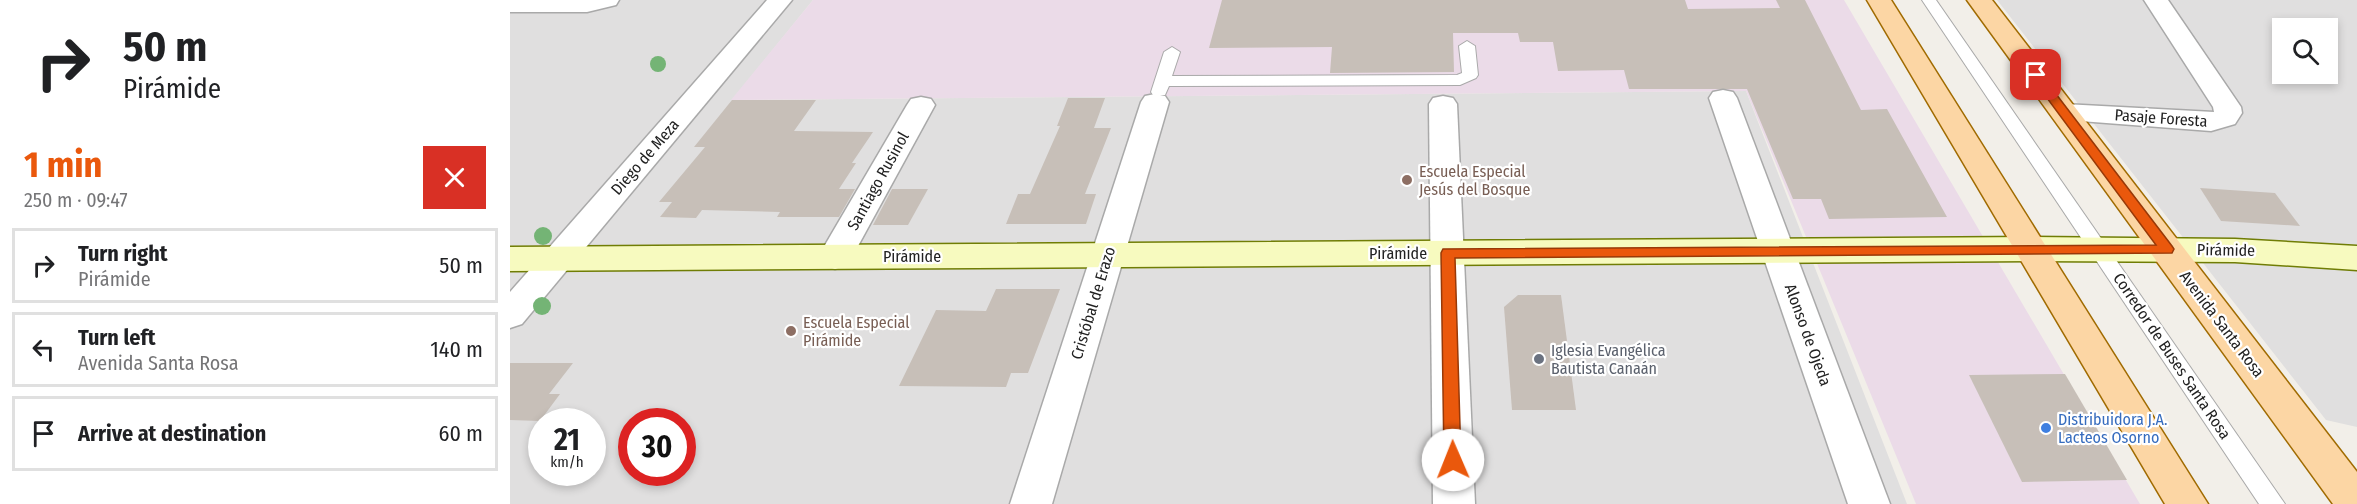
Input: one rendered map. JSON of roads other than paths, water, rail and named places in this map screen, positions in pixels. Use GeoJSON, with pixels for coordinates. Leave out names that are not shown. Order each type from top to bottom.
{"type":"FeatureCollection","features":[{"type":"Feature","properties":{"kind":"main road"},"geometry":{"type":"LineString","coordinates":[[1879,0],[2187,504]]}},
{"type":"Feature","properties":{"kind":"main road","name":"Avenida Santa Rosa"},"geometry":{"type":"LineString","coordinates":[[1979,0],[2357,504]]}},
{"type":"Feature","properties":{"kind":"street"},"geometry":{"type":"LineString","coordinates":[[510,5],[587,5],[607,0]]}},
{"type":"Feature","properties":{"kind":"street","name":"Diego de Meza"},"geometry":{"type":"LineString","coordinates":[[510,315],[780,0]]}},
{"type":"Feature","properties":{"kind":"street","name":"Pasaje Foresta"},"geometry":{"type":"LineString","coordinates":[[2064,113],[2211,122],[2225,118],[2228,113],[2226,107],[2156,0]]}},
{"type":"Feature","properties":{"kind":"street","name":"Cristóbal de Erazo"},"geometry":{"type":"LineString","coordinates":[[1031,504],[1159,92]]}},
{"type":"Feature","properties":{"kind":"street","name":"Alonso de Ojeda"},"geometry":{"type":"LineString","coordinates":[[1723,98],[1869,504]]}},
{"type":"Feature","properties":{"kind":"street"},"geometry":{"type":"LineString","coordinates":[[1443,104],[1454,504]]}},
{"type":"Feature","properties":{"kind":"street","name":"Santiago Rusinol"},"geometry":{"type":"LineString","coordinates":[[835,257],[921,105]]}},
{"type":"Feature","properties":{"kind":"street","name":"Pirámide"},"geometry":{"type":"LineString","coordinates":[[510,259],[2032,249],[2279,251],[2357,258]]}},
{"type":"Feature","properties":{"kind":"lane","name":"Corredor de Buses Santa Rosa"},"geometry":{"type":"LineString","coordinates":[[1929,0],[2273,504]]}},
{"type":"Feature","properties":{"kind":"lane"},"geometry":{"type":"LineString","coordinates":[[1172,52],[1159,92],[1460,80],[1470,75],[1467,46]]}},
{"type":"Feature","properties":{"kind":"place","name":"Escuela Especial Jesús del Bosque"},"geometry":{"type":"Point","coordinates":[1407,180]}},
{"type":"Feature","properties":{"kind":"place","name":"Escuela Especial Pirámide"},"geometry":{"type":"Point","coordinates":[791,331]}},
{"type":"Feature","properties":{"kind":"place","name":"Iglesia Evangélica Bautista Canaán"},"geometry":{"type":"Point","coordinates":[1539,359]}},
{"type":"Feature","properties":{"kind":"place","name":"Distribuidora J.A. Lacteos Osorno"},"geometry":{"type":"Point","coordinates":[2046,428]}}]}
